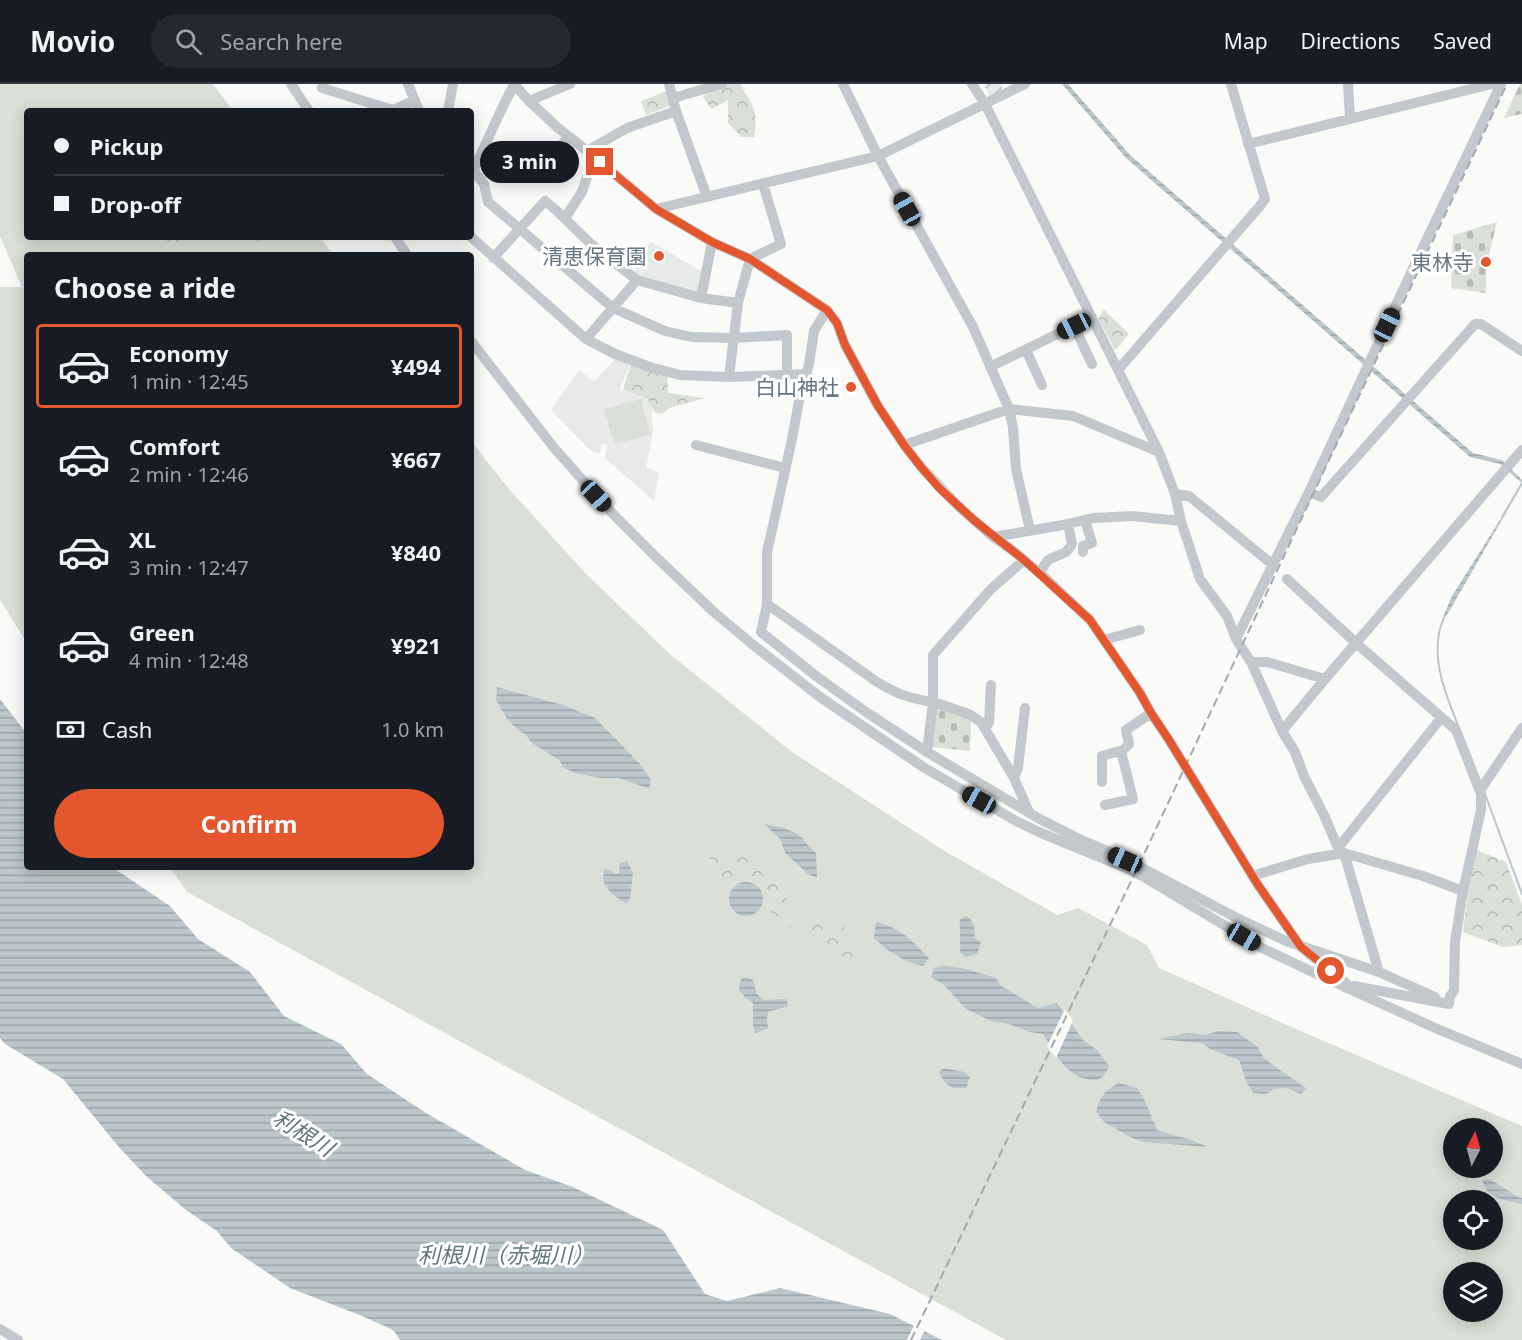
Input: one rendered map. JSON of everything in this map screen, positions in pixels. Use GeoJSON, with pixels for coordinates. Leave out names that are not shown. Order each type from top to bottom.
{"type":"FeatureCollection","features":[{"type":"Feature","properties":{"kind":"street"},"geometry":{"type":"LineString","coordinates":[[291,84],[307,108]]}},
{"type":"Feature","properties":{"kind":"street"},"geometry":{"type":"LineString","coordinates":[[408,84],[418,108]]}},
{"type":"Feature","properties":{"kind":"street"},"geometry":{"type":"LineString","coordinates":[[449,108],[453,84]]}},
{"type":"Feature","properties":{"kind":"street"},"geometry":{"type":"LineString","coordinates":[[474,169],[514,84],[557,128],[656,209],[712,242],[750,259],[827,310],[837,323],[845,345],[878,406],[904,445],[939,488],[993,537],[1039,573],[1090,620],[1140,693],[1252,876],[1301,947],[1346,983],[1346,988]]}},
{"type":"Feature","properties":{"kind":"street"},"geometry":{"type":"LineString","coordinates":[[529,101],[570,84]]}},
{"type":"Feature","properties":{"kind":"street"},"geometry":{"type":"LineString","coordinates":[[669,84],[676,111],[707,197]]}},
{"type":"Feature","properties":{"kind":"street"},"geometry":{"type":"LineString","coordinates":[[673,98],[722,84]]}},
{"type":"Feature","properties":{"kind":"street"},"geometry":{"type":"LineString","coordinates":[[843,84],[878,156],[973,327],[1009,409],[1016,469],[1030,530]]}},
{"type":"Feature","properties":{"kind":"street"},"geometry":{"type":"LineString","coordinates":[[972,84],[985,104],[1159,452],[1175,494],[1181,521],[1200,579],[1227,616],[1236,639],[1251,662],[1341,851],[1379,972]]}},
{"type":"Feature","properties":{"kind":"street"},"geometry":{"type":"LineString","coordinates":[[656,209],[878,156],[1025,84]]}},
{"type":"Feature","properties":{"kind":"street"},"geometry":{"type":"LineString","coordinates":[[1118,370],[1265,199],[1231,84]]}},
{"type":"Feature","properties":{"kind":"street"},"geometry":{"type":"LineString","coordinates":[[1348,84],[1350,119]]}},
{"type":"Feature","properties":{"kind":"street"},"geometry":{"type":"LineString","coordinates":[[1248,144],[1492,84]]}},
{"type":"Feature","properties":{"kind":"street"},"geometry":{"type":"LineString","coordinates":[[1236,639],[1309,492],[1501,84]]}},
{"type":"Feature","properties":{"kind":"street"},"geometry":{"type":"LineString","coordinates":[[322,88],[387,108]]}},
{"type":"Feature","properties":{"kind":"street"},"geometry":{"type":"LineString","coordinates":[[397,108],[415,100]]}},
{"type":"Feature","properties":{"kind":"street"},"geometry":{"type":"LineString","coordinates":[[587,151],[627,128],[676,111]]}},
{"type":"Feature","properties":{"kind":"street"},"geometry":{"type":"LineString","coordinates":[[525,152],[553,153],[569,137]]}},
{"type":"Feature","properties":{"kind":"street"},"geometry":{"type":"LineString","coordinates":[[541,153],[543,174]]}},
{"type":"Feature","properties":{"kind":"street"},"geometry":{"type":"LineString","coordinates":[[565,218],[582,192],[587,177],[600,162]]}},
{"type":"Feature","properties":{"kind":"street"},"geometry":{"type":"LineString","coordinates":[[474,175],[484,184],[488,202],[613,308],[665,331],[692,337],[734,338],[787,335],[787,375]]}},
{"type":"Feature","properties":{"kind":"street"},"geometry":{"type":"LineString","coordinates":[[729,377],[738,303],[750,259],[781,244],[763,184]]}},
{"type":"Feature","properties":{"kind":"street"},"geometry":{"type":"LineString","coordinates":[[493,258],[545,201],[591,244],[637,280],[701,298],[738,303]]}},
{"type":"Feature","properties":{"kind":"street"},"geometry":{"type":"LineString","coordinates":[[474,240],[586,339],[615,354],[680,375],[729,377],[807,374]]}},
{"type":"Feature","properties":{"kind":"street"},"geometry":{"type":"LineString","coordinates":[[701,298],[712,242]]}},
{"type":"Feature","properties":{"kind":"street"},"geometry":{"type":"LineString","coordinates":[[586,339],[637,280]]}},
{"type":"Feature","properties":{"kind":"street"},"geometry":{"type":"LineString","coordinates":[[827,310],[813,332],[807,374],[800,396],[767,552],[766,604],[761,632],[857,706],[927,752],[1075,837],[1235,917],[1301,947],[1379,972],[1449,1004]]}},
{"type":"Feature","properties":{"kind":"street"},"geometry":{"type":"LineString","coordinates":[[990,367],[1092,317]]}},
{"type":"Feature","properties":{"kind":"street"},"geometry":{"type":"LineString","coordinates":[[1309,492],[1321,497],[1475,324],[1481,324],[1522,351]]}},
{"type":"Feature","properties":{"kind":"street"},"geometry":{"type":"LineString","coordinates":[[1074,326],[1092,364]]}},
{"type":"Feature","properties":{"kind":"street"},"geometry":{"type":"LineString","coordinates":[[474,344],[555,449],[611,512],[715,613],[820,697],[923,767],[1016,821],[1144,877],[1262,948],[1435,1028],[1522,1064]]}},
{"type":"Feature","properties":{"kind":"street"},"geometry":{"type":"LineString","coordinates":[[1026,350],[1042,385]]}},
{"type":"Feature","properties":{"kind":"street"},"geometry":{"type":"LineString","coordinates":[[904,445],[1009,409],[1072,417],[1159,452]]}},
{"type":"Feature","properties":{"kind":"street"},"geometry":{"type":"LineString","coordinates":[[696,445],[785,468]]}},
{"type":"Feature","properties":{"kind":"street"},"geometry":{"type":"LineString","coordinates":[[1282,731],[1522,450]]}},
{"type":"Feature","properties":{"kind":"street"},"geometry":{"type":"LineString","coordinates":[[1175,494],[1189,496],[1273,565]]}},
{"type":"Feature","properties":{"kind":"street"},"geometry":{"type":"LineString","coordinates":[[993,537],[1093,518],[1132,516],[1181,521]]}},
{"type":"Feature","properties":{"kind":"street"},"geometry":{"type":"LineString","coordinates":[[1083,552],[1083,546],[1092,543],[1085,520]]}},
{"type":"Feature","properties":{"kind":"street"},"geometry":{"type":"LineString","coordinates":[[1039,573],[1048,560],[1066,552],[1072,544],[1068,524]]}},
{"type":"Feature","properties":{"kind":"street"},"geometry":{"type":"LineString","coordinates":[[927,752],[933,702],[933,655],[991,589],[1024,560]]}},
{"type":"Feature","properties":{"kind":"street"},"geometry":{"type":"LineString","coordinates":[[1287,579],[1456,730],[1482,789],[1481,810],[1463,891],[1455,942],[1454,991],[1450,996],[1449,1004]]}},
{"type":"Feature","properties":{"kind":"street"},"geometry":{"type":"LineString","coordinates":[[766,604],[892,692],[933,702],[977,718],[985,727],[1014,778],[1029,812]]}},
{"type":"Feature","properties":{"kind":"street"},"geometry":{"type":"LineString","coordinates":[[1104,640],[1140,630]]}},
{"type":"Feature","properties":{"kind":"street"},"geometry":{"type":"LineString","coordinates":[[1251,662],[1267,662],[1325,679]]}},
{"type":"Feature","properties":{"kind":"street"},"geometry":{"type":"LineString","coordinates":[[985,727],[989,723],[991,685]]}},
{"type":"Feature","properties":{"kind":"street"},"geometry":{"type":"LineString","coordinates":[[1014,778],[1018,768],[1025,708]]}},
{"type":"Feature","properties":{"kind":"street"},"geometry":{"type":"LineString","coordinates":[[1102,782],[1102,756],[1121,751],[1129,744],[1126,730],[1151,713]]}},
{"type":"Feature","properties":{"kind":"street"},"geometry":{"type":"LineString","coordinates":[[1341,851],[1441,718]]}},
{"type":"Feature","properties":{"kind":"street"},"geometry":{"type":"LineString","coordinates":[[1482,789],[1522,728]]}},
{"type":"Feature","properties":{"kind":"street"},"geometry":{"type":"LineString","coordinates":[[1105,805],[1133,799],[1121,751]]}},
{"type":"Feature","properties":{"kind":"street"},"geometry":{"type":"LineString","coordinates":[[1252,876],[1341,851],[1463,891]]}},
{"type":"Feature","properties":{"kind":"street"},"geometry":{"type":"LineString","coordinates":[[1346,988],[1353,986],[1449,1004]]}},
{"type":"Feature","properties":{"kind":"street"},"geometry":{"type":"LineString","coordinates":[[0,1329],[18,1340]]}},
{"type":"Feature","properties":{"kind":"shaded area"},"geometry":{"type":"Polygon","coordinates":[[[984,84],[1001,84],[1004,92],[990,98],[984,84]]]}},
{"type":"Feature","properties":{"kind":"shaded area","name":"清恵保育園"},"geometry":{"type":"Polygon","coordinates":[[[650,241],[703,272],[699,295],[651,281],[634,272],[650,241]]]}},
{"type":"Feature","properties":{"kind":"shaded area"},"geometry":{"type":"Polygon","coordinates":[[[616,358],[630,364],[620,390],[651,400],[653,432],[646,468],[659,472],[654,501],[605,458],[607,445],[602,444],[599,454],[591,451],[551,410],[579,370],[594,382],[616,358]]]}},
{"type":"Feature","properties":{"kind":"green space"},"geometry":{"type":"Polygon","coordinates":[[[0,84],[213,84],[231,108],[24,108],[24,240],[322,240],[331,252],[24,252],[24,638],[0,600],[0,287],[22,287],[0,236],[0,84]]]}},
{"type":"Feature","properties":{"kind":"green space"},"geometry":{"type":"Polygon","coordinates":[[[729,84],[741,84],[751,102],[756,119],[754,137],[741,137],[728,123],[728,100],[711,109],[703,96],[729,84]]]}},
{"type":"Feature","properties":{"kind":"green space"},"geometry":{"type":"Polygon","coordinates":[[[1522,84],[1522,114],[1504,118],[1522,84]]]}},
{"type":"Feature","properties":{"kind":"green space"},"geometry":{"type":"Polygon","coordinates":[[[667,91],[672,105],[646,115],[641,101],[667,91]]]}},
{"type":"Feature","properties":{"kind":"green space"},"geometry":{"type":"Polygon","coordinates":[[[1497,222],[1486,267],[1486,293],[1451,288],[1453,235],[1497,222]]]}},
{"type":"Feature","properties":{"kind":"green space"},"geometry":{"type":"Polygon","coordinates":[[[164,240],[179,240],[181,252],[164,252],[164,240]]]}},
{"type":"Feature","properties":{"kind":"green space"},"geometry":{"type":"Polygon","coordinates":[[[247,240],[260,240],[265,252],[254,252],[247,240]]]}},
{"type":"Feature","properties":{"kind":"green space"},"geometry":{"type":"Polygon","coordinates":[[[1104,310],[1129,334],[1115,350],[1098,318],[1104,310]]]}},
{"type":"Feature","properties":{"kind":"green space"},"geometry":{"type":"Polygon","coordinates":[[[631,364],[667,376],[668,393],[705,398],[669,408],[662,414],[654,412],[648,399],[623,390],[631,364]]]}},
{"type":"Feature","properties":{"kind":"green space"},"geometry":{"type":"Polygon","coordinates":[[[641,399],[650,435],[614,444],[604,409],[641,399]]]}},
{"type":"Feature","properties":{"kind":"green space"},"geometry":{"type":"Polygon","coordinates":[[[474,445],[509,489],[586,574],[672,656],[792,752],[943,850],[1057,915],[1078,908],[1147,945],[1159,968],[1522,1126],[1522,1340],[1006,1340],[187,892],[172,870],[474,870],[474,445]]]}},
{"type":"Feature","properties":{"kind":"green space"},"geometry":{"type":"Polygon","coordinates":[[[936,708],[971,719],[970,751],[932,747],[936,708]]]}},
{"type":"Feature","properties":{"kind":"green space"},"geometry":{"type":"Polygon","coordinates":[[[1474,849],[1506,862],[1522,905],[1522,945],[1503,947],[1463,932],[1474,849]]]}},
{"type":"Feature","properties":{"kind":"green space"},"geometry":{"type":"Polygon","coordinates":[[[708,853],[743,857],[769,868],[797,918],[842,925],[867,955],[844,969],[777,916],[717,879],[708,853]]]}},
{"type":"Feature","properties":{"kind":"water"},"geometry":{"type":"Polygon","coordinates":[[[1062,84],[1068,84],[1130,155],[1473,453],[1502,460],[1522,480],[1522,483],[1500,464],[1470,457],[1126,158],[1062,84]]]}},
{"type":"Feature","properties":{"kind":"water"},"geometry":{"type":"Polygon","coordinates":[[[1522,485],[1447,615],[1443,617],[1452,596],[1522,485]]]}},
{"type":"Feature","properties":{"kind":"water"},"geometry":{"type":"Polygon","coordinates":[[[497,687],[563,705],[595,718],[640,764],[651,780],[649,789],[619,778],[600,778],[575,773],[564,768],[559,760],[532,743],[507,719],[496,700],[497,687]]]}},
{"type":"Feature","properties":{"kind":"water"},"geometry":{"type":"Polygon","coordinates":[[[0,699],[24,730],[24,870],[116,870],[170,906],[198,939],[250,972],[284,1016],[341,1044],[367,1074],[426,1113],[525,1170],[573,1187],[663,1230],[705,1294],[727,1301],[780,1288],[890,1314],[942,1340],[400,1340],[389,1328],[290,1288],[231,1248],[217,1231],[186,1210],[146,1176],[63,1079],[5,1044],[0,1038],[0,699]]]}},
{"type":"Feature","properties":{"kind":"water"},"geometry":{"type":"Polygon","coordinates":[[[764,824],[790,830],[802,838],[816,853],[817,878],[808,874],[785,853],[780,839],[764,824]]]}},
{"type":"Feature","properties":{"kind":"water"},"geometry":{"type":"Polygon","coordinates":[[[627,861],[633,873],[630,899],[626,904],[609,891],[603,880],[604,869],[611,870],[615,874],[619,873],[620,863],[627,861]]]}},
{"type":"Feature","properties":{"kind":"water"},"geometry":{"type":"Polygon","coordinates":[[[746,882],[758,887],[763,899],[758,911],[746,916],[734,911],[729,899],[734,887],[746,882]]]}},
{"type":"Feature","properties":{"kind":"water"},"geometry":{"type":"Polygon","coordinates":[[[965,916],[970,918],[974,926],[975,938],[981,943],[977,954],[966,957],[960,952],[960,920],[965,916]]]}},
{"type":"Feature","properties":{"kind":"water"},"geometry":{"type":"Polygon","coordinates":[[[876,922],[899,931],[917,946],[929,958],[923,966],[903,959],[879,943],[874,938],[876,922]]]}},
{"type":"Feature","properties":{"kind":"water"},"geometry":{"type":"Polygon","coordinates":[[[935,967],[963,968],[996,978],[1001,986],[1038,1008],[1057,1003],[1083,1040],[1097,1050],[1109,1066],[1105,1074],[1093,1080],[1076,1075],[1057,1056],[1043,1034],[991,1021],[966,1009],[944,985],[931,977],[935,967]]]}},
{"type":"Feature","properties":{"kind":"water"},"geometry":{"type":"Polygon","coordinates":[[[747,977],[753,980],[757,994],[764,1000],[786,999],[788,1006],[768,1012],[768,1029],[755,1033],[753,1003],[739,990],[741,978],[747,977]]]}},
{"type":"Feature","properties":{"kind":"water"},"geometry":{"type":"Polygon","coordinates":[[[1219,1031],[1237,1032],[1258,1047],[1263,1057],[1274,1066],[1306,1088],[1301,1094],[1287,1088],[1274,1089],[1266,1094],[1253,1093],[1239,1060],[1210,1049],[1203,1043],[1158,1039],[1187,1033],[1206,1035],[1219,1031]]]}},
{"type":"Feature","properties":{"kind":"water"},"geometry":{"type":"Polygon","coordinates":[[[944,1068],[964,1072],[970,1077],[966,1088],[952,1087],[946,1083],[939,1072],[944,1068]]]}},
{"type":"Feature","properties":{"kind":"water"},"geometry":{"type":"Polygon","coordinates":[[[1119,1083],[1137,1088],[1157,1130],[1208,1147],[1144,1142],[1104,1122],[1096,1111],[1101,1098],[1119,1083]]]}},
{"type":"Feature","properties":{"kind":"water"},"geometry":{"type":"Polygon","coordinates":[[[1490,1179],[1522,1198],[1522,1204],[1503,1200],[1503,1190],[1487,1190],[1482,1180],[1490,1179]]]}},
{"type":"Feature","properties":{"kind":"pier"},"geometry":{"type":"Polygon","coordinates":[[[1065,1009],[1073,1021],[1056,1058],[1047,1046],[1065,1009]]]}},
{"type":"Feature","properties":{"kind":"pier"},"geometry":{"type":"Polygon","coordinates":[[[915,1323],[926,1328],[920,1340],[907,1340],[915,1323]]]}},
{"type":"Feature","properties":{"kind":"waterway"},"geometry":{"type":"LineString","coordinates":[[1502,517],[1522,483]]}},
{"type":"Feature","properties":{"kind":"waterway"},"geometry":{"type":"LineString","coordinates":[[1445,615],[1439,633],[1438,657],[1442,681],[1459,728]]}},
{"type":"Feature","properties":{"kind":"waterway"},"geometry":{"type":"LineString","coordinates":[[1485,794],[1522,894]]}},
{"type":"Feature","properties":{"kind":"railway"},"geometry":{"type":"LineString","coordinates":[[911,1340],[1146,850],[1507,84]]}},
{"type":"Feature","properties":{"kind":"place","name":"清恵保育園"},"geometry":{"type":"Point","coordinates":[659,256]}},
{"type":"Feature","properties":{"kind":"place","name":"東林寺"},"geometry":{"type":"Point","coordinates":[1486,262]}},
{"type":"Feature","properties":{"kind":"place","name":"白山神社"},"geometry":{"type":"Point","coordinates":[851,387]}},
{"type":"Feature","properties":{"kind":"route"},"geometry":{"type":"LineString","coordinates":[[600,162],[656,209],[712,242],[750,259],[827,310],[837,323],[845,345],[878,406],[921,467],[939,488],[975,521],[1042,575],[1090,620],[1140,693],[1258,885],[1301,947],[1331,971]]}},
{"type":"Feature","properties":{"kind":"water label","name":"利根川"},"geometry":{"type":"Point","coordinates":[304,1132]}},
{"type":"Feature","properties":{"kind":"water label","name":"利根川（赤堀川）"},"geometry":{"type":"Point","coordinates":[506,1254]}}]}
